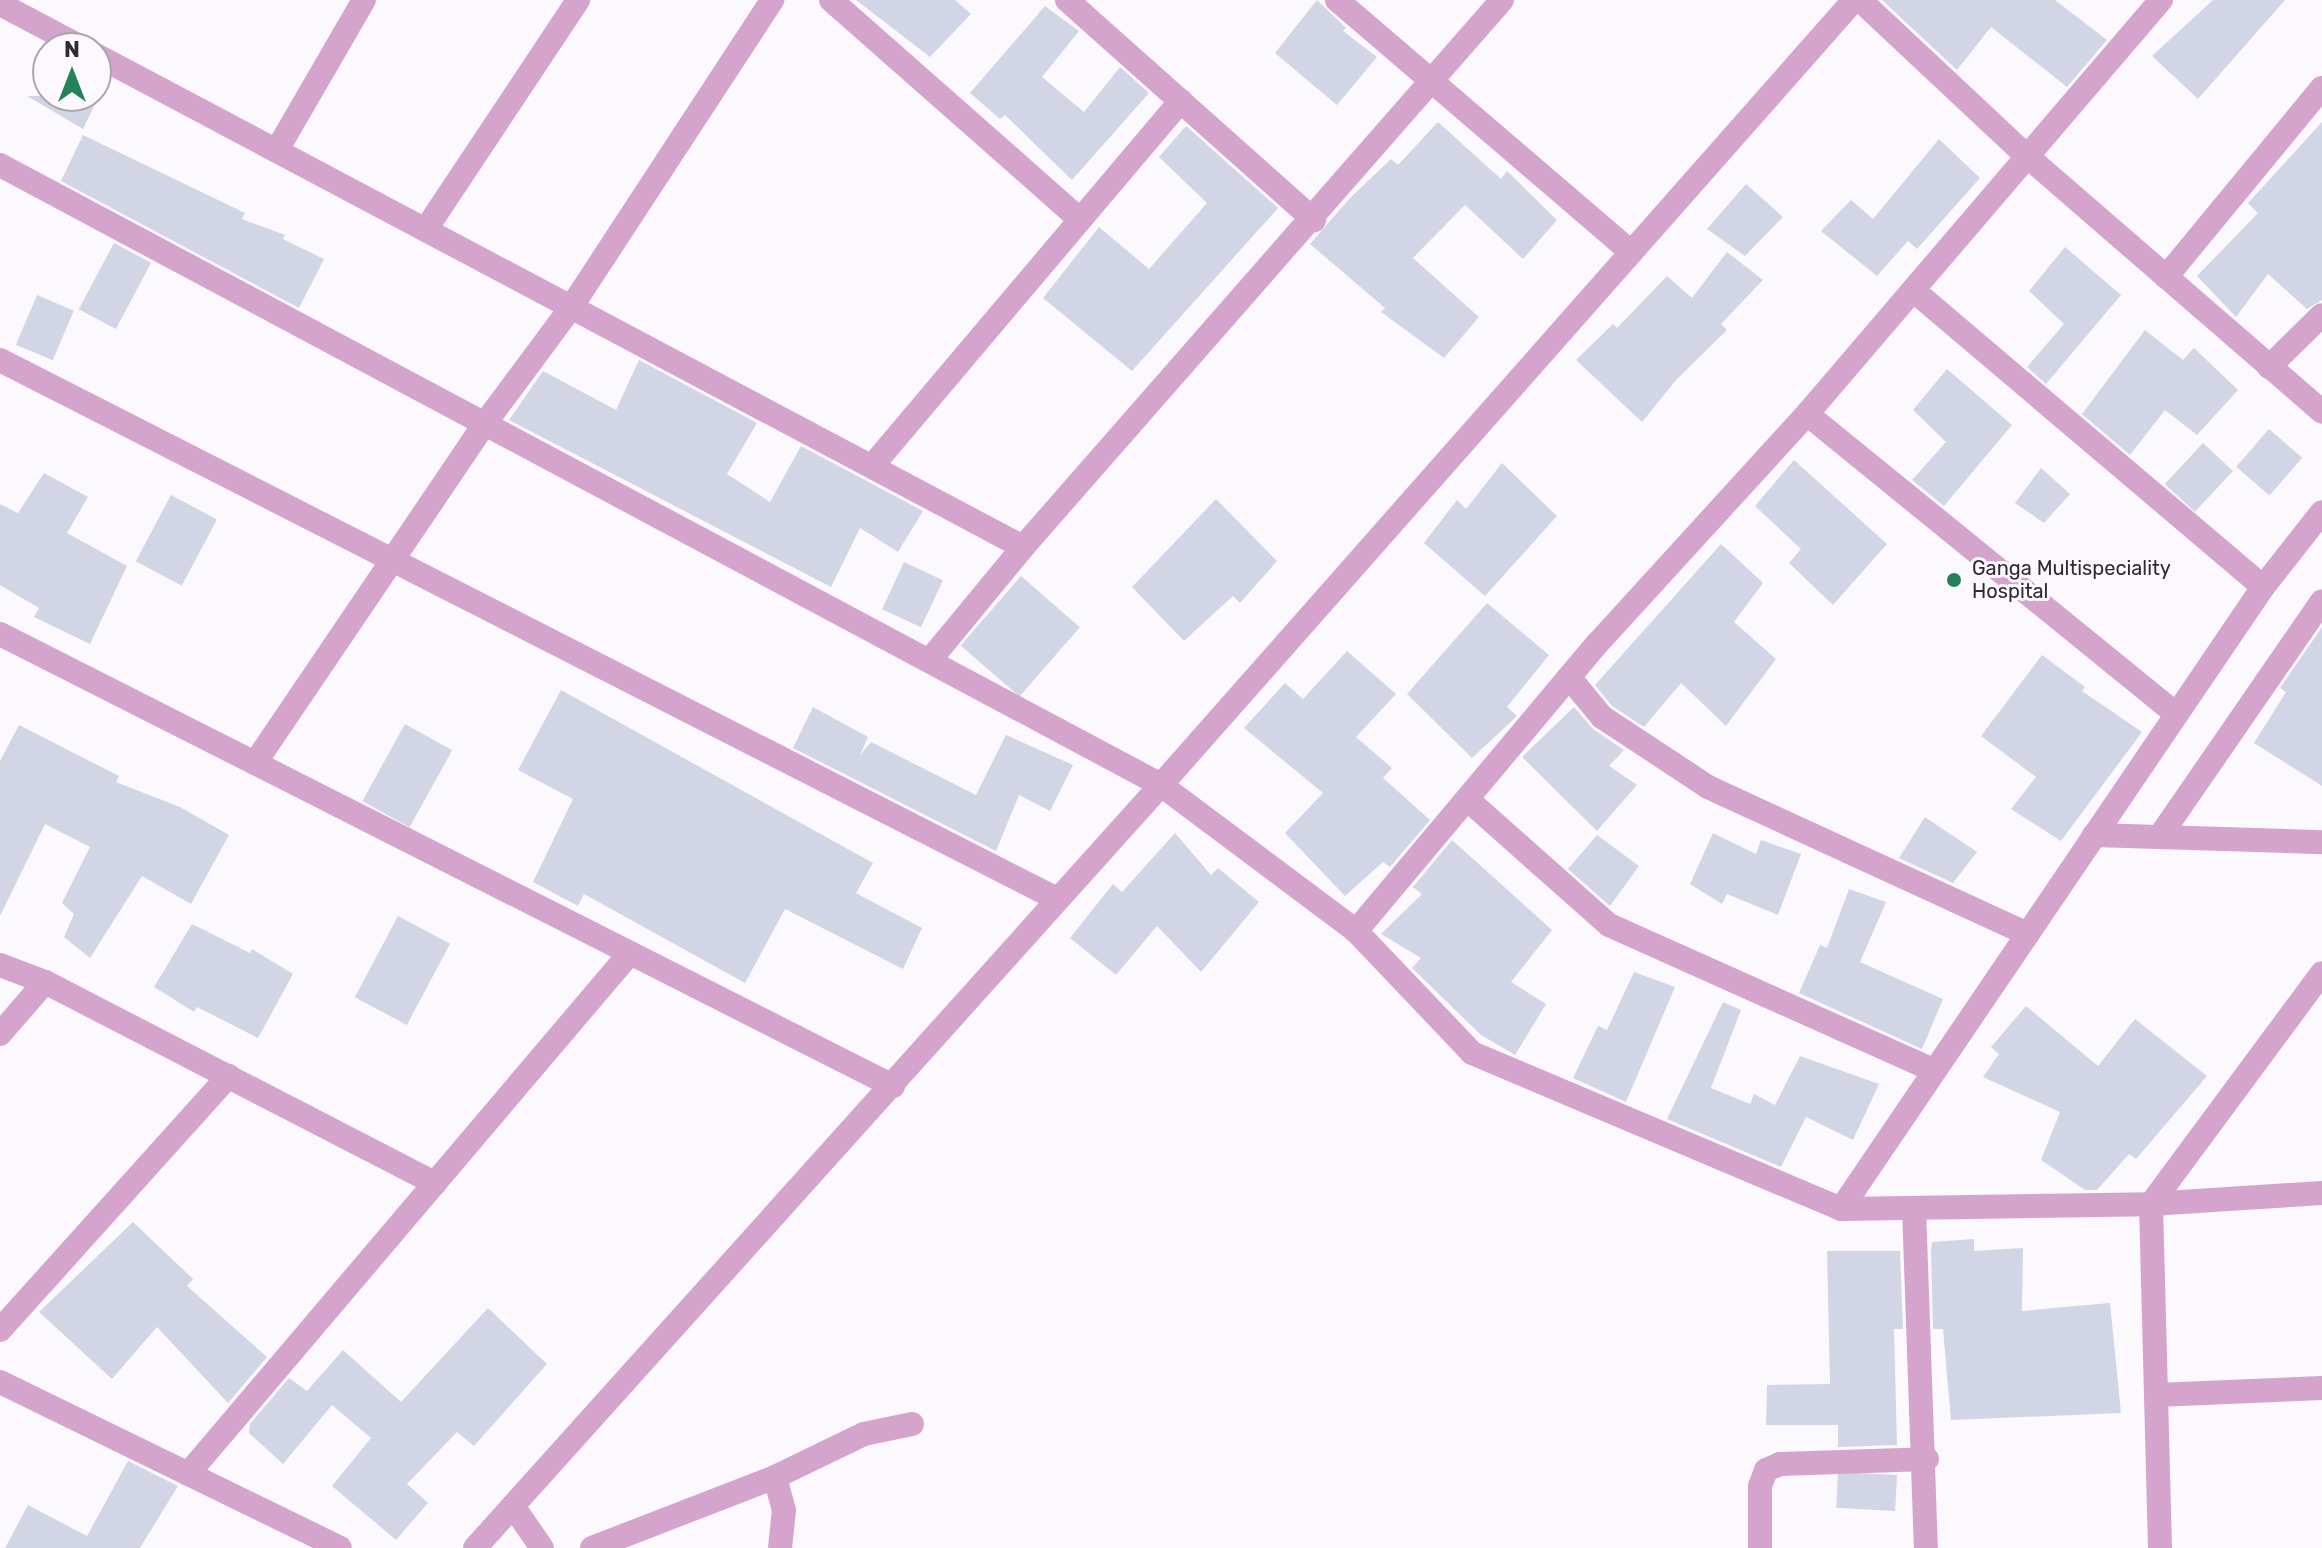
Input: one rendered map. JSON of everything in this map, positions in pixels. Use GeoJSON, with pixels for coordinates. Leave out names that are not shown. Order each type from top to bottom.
{"type":"FeatureCollection","features":[{"type":"Feature","properties":{"kind":"street"},"geometry":{"type":"LineString","coordinates":[[277,150],[364,0]]}},
{"type":"Feature","properties":{"kind":"street"},"geometry":{"type":"LineString","coordinates":[[426,229],[578,0]]}},
{"type":"Feature","properties":{"kind":"street"},"geometry":{"type":"LineString","coordinates":[[255,763],[395,562],[486,422],[572,306],[772,0]]}},
{"type":"Feature","properties":{"kind":"street"},"geometry":{"type":"LineString","coordinates":[[831,0],[1079,219]]}},
{"type":"Feature","properties":{"kind":"street"},"geometry":{"type":"LineString","coordinates":[[1067,0],[1314,220]]}},
{"type":"Feature","properties":{"kind":"street"},"geometry":{"type":"LineString","coordinates":[[1337,0],[1631,252]]}},
{"type":"Feature","properties":{"kind":"street"},"geometry":{"type":"LineString","coordinates":[[930,660],[1023,547],[1314,220],[1502,0]]}},
{"type":"Feature","properties":{"kind":"street"},"geometry":{"type":"LineString","coordinates":[[475,1548],[893,1086],[1854,0]]}},
{"type":"Feature","properties":{"kind":"street"},"geometry":{"type":"LineString","coordinates":[[1860,0],[2028,157],[2322,412]]}},
{"type":"Feature","properties":{"kind":"street"},"geometry":{"type":"LineString","coordinates":[[1356,931],[1569,677],[1807,414],[2161,0]]}},
{"type":"Feature","properties":{"kind":"street"},"geometry":{"type":"LineString","coordinates":[[0,4],[53,32]]}},
{"type":"Feature","properties":{"kind":"street"},"geometry":{"type":"LineString","coordinates":[[112,63],[1023,547]]}},
{"type":"Feature","properties":{"kind":"street"},"geometry":{"type":"LineString","coordinates":[[2166,277],[2322,88]]}},
{"type":"Feature","properties":{"kind":"street"},"geometry":{"type":"LineString","coordinates":[[873,465],[1181,101]]}},
{"type":"Feature","properties":{"kind":"street"},"geometry":{"type":"LineString","coordinates":[[0,165],[1161,785],[1356,931],[1472,1053],[1841,1209],[2151,1204],[2322,1193]]}},
{"type":"Feature","properties":{"kind":"street"},"geometry":{"type":"LineString","coordinates":[[1913,290],[2263,587]]}},
{"type":"Feature","properties":{"kind":"street"},"geometry":{"type":"LineString","coordinates":[[2269,367],[2322,315]]}},
{"type":"Feature","properties":{"kind":"street"},"geometry":{"type":"LineString","coordinates":[[0,360],[1057,899]]}},
{"type":"Feature","properties":{"kind":"street"},"geometry":{"type":"LineString","coordinates":[[1807,414],[2176,714]]}},
{"type":"Feature","properties":{"kind":"street"},"geometry":{"type":"LineString","coordinates":[[1841,1209],[2263,587],[2322,512]]}},
{"type":"Feature","properties":{"kind":"street"},"geometry":{"type":"LineString","coordinates":[[2160,836],[2322,601]]}},
{"type":"Feature","properties":{"kind":"street"},"geometry":{"type":"LineString","coordinates":[[0,634],[893,1086]]}},
{"type":"Feature","properties":{"kind":"street"},"geometry":{"type":"LineString","coordinates":[[1569,677],[1602,717],[1708,787],[2028,934]]}},
{"type":"Feature","properties":{"kind":"street"},"geometry":{"type":"LineString","coordinates":[[1467,799],[1609,925],[1933,1070]]}},
{"type":"Feature","properties":{"kind":"street"},"geometry":{"type":"LineString","coordinates":[[2094,835],[2322,842]]}},
{"type":"Feature","properties":{"kind":"street"},"geometry":{"type":"LineString","coordinates":[[188,1474],[630,953]]}},
{"type":"Feature","properties":{"kind":"street"},"geometry":{"type":"LineString","coordinates":[[0,965],[45,982],[435,1183]]}},
{"type":"Feature","properties":{"kind":"street"},"geometry":{"type":"LineString","coordinates":[[2160,1548],[2151,1204],[2322,973]]}},
{"type":"Feature","properties":{"kind":"street"},"geometry":{"type":"LineString","coordinates":[[0,1034],[45,982]]}},
{"type":"Feature","properties":{"kind":"street"},"geometry":{"type":"LineString","coordinates":[[0,1330],[229,1076]]}},
{"type":"Feature","properties":{"kind":"street"},"geometry":{"type":"LineString","coordinates":[[1914,1208],[1927,1459],[1926,1548]]}},
{"type":"Feature","properties":{"kind":"street"},"geometry":{"type":"LineString","coordinates":[[0,1382],[340,1548]]}},
{"type":"Feature","properties":{"kind":"street"},"geometry":{"type":"LineString","coordinates":[[2156,1395],[2322,1388]]}},
{"type":"Feature","properties":{"kind":"street"},"geometry":{"type":"LineString","coordinates":[[592,1548],[775,1477],[864,1434],[912,1424]]}},
{"type":"Feature","properties":{"kind":"street"},"geometry":{"type":"LineString","coordinates":[[1760,1548],[1760,1486],[1766,1470],[1780,1464],[1927,1459]]}},
{"type":"Feature","properties":{"kind":"street"},"geometry":{"type":"LineString","coordinates":[[775,1477],[784,1510],[780,1548]]}},
{"type":"Feature","properties":{"kind":"street"},"geometry":{"type":"LineString","coordinates":[[513,1506],[542,1548]]}},
{"type":"Feature","properties":{"kind":"building"},"geometry":{"type":"Polygon","coordinates":[[[856,0],[955,0],[971,14],[930,57],[856,0]]]}},
{"type":"Feature","properties":{"kind":"building"},"geometry":{"type":"Polygon","coordinates":[[[1317,0],[1346,28],[1343,31],[1377,57],[1337,105],[1275,53],[1317,0]]]}},
{"type":"Feature","properties":{"kind":"building"},"geometry":{"type":"Polygon","coordinates":[[[1882,0],[2055,0],[2107,40],[2067,87],[1991,27],[1957,70],[1882,0]]]}},
{"type":"Feature","properties":{"kind":"building"},"geometry":{"type":"Polygon","coordinates":[[[2213,0],[2285,0],[2198,99],[2152,56],[2213,0]]]}},
{"type":"Feature","properties":{"kind":"building"},"geometry":{"type":"Polygon","coordinates":[[[1045,6],[1079,31],[1042,77],[1084,112],[1120,67],[1149,93],[1072,180],[1005,115],[1000,119],[970,93],[1045,6]]]}},
{"type":"Feature","properties":{"kind":"building"},"geometry":{"type":"Polygon","coordinates":[[[54,112],[91,112],[83,129],[54,112]]]}},
{"type":"Feature","properties":{"kind":"building"},"geometry":{"type":"Polygon","coordinates":[[[1438,122],[1501,179],[1507,171],[1557,220],[1523,259],[1465,205],[1413,258],[1479,317],[1444,358],[1381,312],[1385,308],[1310,244],[1350,198],[1391,159],[1398,165],[1438,122]]]}},
{"type":"Feature","properties":{"kind":"building"},"geometry":{"type":"Polygon","coordinates":[[[2322,122],[2322,300],[2307,309],[2268,274],[2236,317],[2197,276],[2258,213],[2248,203],[2322,122]]]}},
{"type":"Feature","properties":{"kind":"building"},"geometry":{"type":"Polygon","coordinates":[[[1186,126],[1278,208],[1132,371],[1043,298],[1099,227],[1149,269],[1207,203],[1159,157],[1186,126]]]}},
{"type":"Feature","properties":{"kind":"building"},"geometry":{"type":"Polygon","coordinates":[[[83,135],[245,213],[242,219],[285,235],[283,239],[324,259],[299,308],[61,181],[83,135]]]}},
{"type":"Feature","properties":{"kind":"building"},"geometry":{"type":"Polygon","coordinates":[[[1939,139],[1980,178],[1917,249],[1908,241],[1877,276],[1821,231],[1851,200],[1873,219],[1939,139]]]}},
{"type":"Feature","properties":{"kind":"building"},"geometry":{"type":"Polygon","coordinates":[[[1746,184],[1783,217],[1745,256],[1707,229],[1746,184]]]}},
{"type":"Feature","properties":{"kind":"building"},"geometry":{"type":"Polygon","coordinates":[[[114,243],[151,263],[116,329],[79,309],[114,243]]]}},
{"type":"Feature","properties":{"kind":"building"},"geometry":{"type":"Polygon","coordinates":[[[2065,247],[2121,295],[2046,384],[2027,367],[2064,324],[2029,291],[2065,247]]]}},
{"type":"Feature","properties":{"kind":"building"},"geometry":{"type":"Polygon","coordinates":[[[1727,252],[1763,280],[1721,324],[1727,330],[1677,379],[1642,422],[1576,360],[1613,324],[1617,328],[1667,276],[1692,298],[1727,252]]]}},
{"type":"Feature","properties":{"kind":"building"},"geometry":{"type":"Polygon","coordinates":[[[37,295],[74,311],[53,360],[16,345],[37,295]]]}},
{"type":"Feature","properties":{"kind":"building"},"geometry":{"type":"Polygon","coordinates":[[[2145,330],[2183,360],[2194,348],[2238,390],[2197,435],[2165,410],[2130,455],[2082,414],[2145,330]]]}},
{"type":"Feature","properties":{"kind":"building"},"geometry":{"type":"Polygon","coordinates":[[[639,360],[757,423],[727,474],[770,502],[801,446],[923,511],[898,552],[860,528],[831,587],[509,420],[543,371],[616,410],[639,360]]]}},
{"type":"Feature","properties":{"kind":"building"},"geometry":{"type":"Polygon","coordinates":[[[1947,369],[2012,425],[1944,506],[1912,480],[1946,442],[1913,410],[1947,369]]]}},
{"type":"Feature","properties":{"kind":"building"},"geometry":{"type":"Polygon","coordinates":[[[2269,429],[2302,458],[2269,496],[2236,467],[2269,429]]]}},
{"type":"Feature","properties":{"kind":"building"},"geometry":{"type":"Polygon","coordinates":[[[2203,443],[2233,471],[2195,512],[2165,484],[2203,443]]]}},
{"type":"Feature","properties":{"kind":"building"},"geometry":{"type":"Polygon","coordinates":[[[1794,460],[1887,544],[1833,605],[1789,563],[1801,549],[1755,506],[1794,460]]]}},
{"type":"Feature","properties":{"kind":"building"},"geometry":{"type":"Polygon","coordinates":[[[1502,463],[1557,516],[1485,596],[1424,543],[1457,500],[1466,509],[1502,463]]]}},
{"type":"Feature","properties":{"kind":"building"},"geometry":{"type":"Polygon","coordinates":[[[2041,468],[2070,494],[2044,523],[2015,503],[2041,468]]]}},
{"type":"Feature","properties":{"kind":"building"},"geometry":{"type":"Polygon","coordinates":[[[44,473],[88,497],[67,533],[127,566],[90,644],[34,617],[39,608],[0,585],[0,504],[18,513],[44,473]]]}},
{"type":"Feature","properties":{"kind":"building"},"geometry":{"type":"Polygon","coordinates":[[[171,495],[217,519],[182,586],[136,561],[171,495]]]}},
{"type":"Feature","properties":{"kind":"building"},"geometry":{"type":"Polygon","coordinates":[[[1216,499],[1277,561],[1240,603],[1233,596],[1184,641],[1132,587],[1216,499]]]}},
{"type":"Feature","properties":{"kind":"building"},"geometry":{"type":"Polygon","coordinates":[[[1721,544],[1763,583],[1734,622],[1776,659],[1726,726],[1681,683],[1644,727],[1612,706],[1595,685],[1721,544]]]}},
{"type":"Feature","properties":{"kind":"building"},"geometry":{"type":"Polygon","coordinates":[[[904,562],[943,580],[921,627],[882,609],[904,562]]]}},
{"type":"Feature","properties":{"kind":"building"},"geometry":{"type":"Polygon","coordinates":[[[1021,576],[1080,627],[1020,697],[961,645],[1021,576]]]}},
{"type":"Feature","properties":{"kind":"building"},"geometry":{"type":"Polygon","coordinates":[[[1487,603],[1549,655],[1507,707],[1517,716],[1472,758],[1407,694],[1487,603]]]}},
{"type":"Feature","properties":{"kind":"building"},"geometry":{"type":"Polygon","coordinates":[[[2322,627],[2322,786],[2254,743],[2286,692],[2280,688],[2322,627]]]}},
{"type":"Feature","properties":{"kind":"building"},"geometry":{"type":"Polygon","coordinates":[[[1347,651],[1396,694],[1356,737],[1392,768],[1383,778],[1430,820],[1390,867],[1383,862],[1345,896],[1285,833],[1323,793],[1244,728],[1285,683],[1303,699],[1347,651]]]}},
{"type":"Feature","properties":{"kind":"building"},"geometry":{"type":"Polygon","coordinates":[[[2042,655],[2085,687],[2082,691],[2142,732],[2061,841],[2011,809],[2036,777],[1981,736],[2042,655]]]}},
{"type":"Feature","properties":{"kind":"building"},"geometry":{"type":"Polygon","coordinates":[[[561,690],[873,863],[856,893],[922,928],[903,969],[785,909],[745,983],[584,894],[578,906],[533,882],[573,799],[518,770],[561,690]]]}},
{"type":"Feature","properties":{"kind":"building"},"geometry":{"type":"Polygon","coordinates":[[[813,707],[868,737],[860,755],[871,742],[976,795],[1006,735],[1073,765],[1050,811],[1019,795],[996,851],[793,748],[813,707]]]}},
{"type":"Feature","properties":{"kind":"building"},"geometry":{"type":"Polygon","coordinates":[[[1574,707],[1593,729],[1624,750],[1609,766],[1637,785],[1597,831],[1522,757],[1574,707]]]}},
{"type":"Feature","properties":{"kind":"building"},"geometry":{"type":"Polygon","coordinates":[[[405,724],[452,750],[410,827],[362,801],[405,724]]]}},
{"type":"Feature","properties":{"kind":"building"},"geometry":{"type":"Polygon","coordinates":[[[19,725],[119,776],[116,782],[180,807],[229,835],[191,904],[142,876],[90,958],[64,937],[74,914],[62,903],[90,847],[45,824],[0,916],[0,761],[19,725]]]}},
{"type":"Feature","properties":{"kind":"building"},"geometry":{"type":"Polygon","coordinates":[[[1925,817],[1977,852],[1953,883],[1899,858],[1925,817]]]}},
{"type":"Feature","properties":{"kind":"building"},"geometry":{"type":"Polygon","coordinates":[[[1175,833],[1211,875],[1218,868],[1259,902],[1201,972],[1157,926],[1116,975],[1070,938],[1113,884],[1122,892],[1175,833]]]}},
{"type":"Feature","properties":{"kind":"building"},"geometry":{"type":"Polygon","coordinates":[[[1713,833],[1756,854],[1761,840],[1801,854],[1778,915],[1727,894],[1722,904],[1690,884],[1713,833]]]}},
{"type":"Feature","properties":{"kind":"building"},"geometry":{"type":"Polygon","coordinates":[[[1597,835],[1639,866],[1610,906],[1568,869],[1597,835]]]}},
{"type":"Feature","properties":{"kind":"building"},"geometry":{"type":"Polygon","coordinates":[[[1452,840],[1552,930],[1511,982],[1546,1004],[1515,1055],[1481,1035],[1412,968],[1421,958],[1381,934],[1422,894],[1413,887],[1452,840]]]}},
{"type":"Feature","properties":{"kind":"building"},"geometry":{"type":"Polygon","coordinates":[[[1849,889],[1886,902],[1860,962],[1943,999],[1922,1049],[1799,993],[1820,945],[1827,948],[1849,889]]]}},
{"type":"Feature","properties":{"kind":"building"},"geometry":{"type":"Polygon","coordinates":[[[398,916],[450,944],[407,1025],[355,997],[398,916]]]}},
{"type":"Feature","properties":{"kind":"building"},"geometry":{"type":"Polygon","coordinates":[[[192,924],[250,953],[252,949],[293,974],[258,1038],[197,1007],[194,1012],[154,987],[192,924]]]}},
{"type":"Feature","properties":{"kind":"building"},"geometry":{"type":"Polygon","coordinates":[[[1634,972],[1675,987],[1626,1102],[1573,1078],[1598,1026],[1607,1030],[1634,972]]]}},
{"type":"Feature","properties":{"kind":"building"},"geometry":{"type":"Polygon","coordinates":[[[1723,1002],[1741,1010],[1711,1088],[1750,1104],[1754,1094],[1775,1105],[1800,1056],[1879,1084],[1853,1140],[1806,1117],[1781,1167],[1667,1119],[1723,1002]]]}},
{"type":"Feature","properties":{"kind":"building"},"geometry":{"type":"Polygon","coordinates":[[[2026,1006],[2098,1066],[2135,1019],[2207,1076],[2136,1159],[2129,1154],[2097,1190],[2085,1190],[2041,1160],[2060,1112],[1983,1077],[1999,1054],[1991,1047],[2026,1006]]]}},
{"type":"Feature","properties":{"kind":"building"},"geometry":{"type":"Polygon","coordinates":[[[133,1222],[193,1279],[187,1286],[267,1357],[228,1403],[157,1327],[112,1379],[39,1312],[133,1222]]]}},
{"type":"Feature","properties":{"kind":"building"},"geometry":{"type":"Polygon","coordinates":[[[1974,1239],[1974,1251],[2023,1248],[2022,1311],[2110,1303],[2121,1413],[1951,1420],[1943,1329],[1933,1329],[1932,1242],[1974,1239]]]}},
{"type":"Feature","properties":{"kind":"building"},"geometry":{"type":"Polygon","coordinates":[[[1827,1251],[1900,1251],[1903,1329],[1894,1329],[1897,1445],[1838,1447],[1838,1425],[1766,1425],[1767,1385],[1830,1384],[1827,1251]]]}},
{"type":"Feature","properties":{"kind":"building"},"geometry":{"type":"Polygon","coordinates":[[[488,1308],[547,1364],[474,1446],[457,1432],[407,1484],[428,1503],[396,1540],[332,1486],[371,1438],[332,1405],[283,1464],[249,1433],[250,1424],[289,1378],[307,1391],[343,1350],[401,1402],[488,1308]]]}},
{"type":"Feature","properties":{"kind":"building"},"geometry":{"type":"Polygon","coordinates":[[[128,1461],[178,1486],[140,1548],[5,1548],[28,1505],[87,1536],[128,1461]]]}},
{"type":"Feature","properties":{"kind":"building"},"geometry":{"type":"Polygon","coordinates":[[[1838,1472],[1897,1475],[1895,1511],[1836,1508],[1838,1472]]]}},
{"type":"Feature","properties":{"kind":"place","name":"Ganga Multispeciality Hospital"},"geometry":{"type":"Point","coordinates":[1954,580]}}]}
